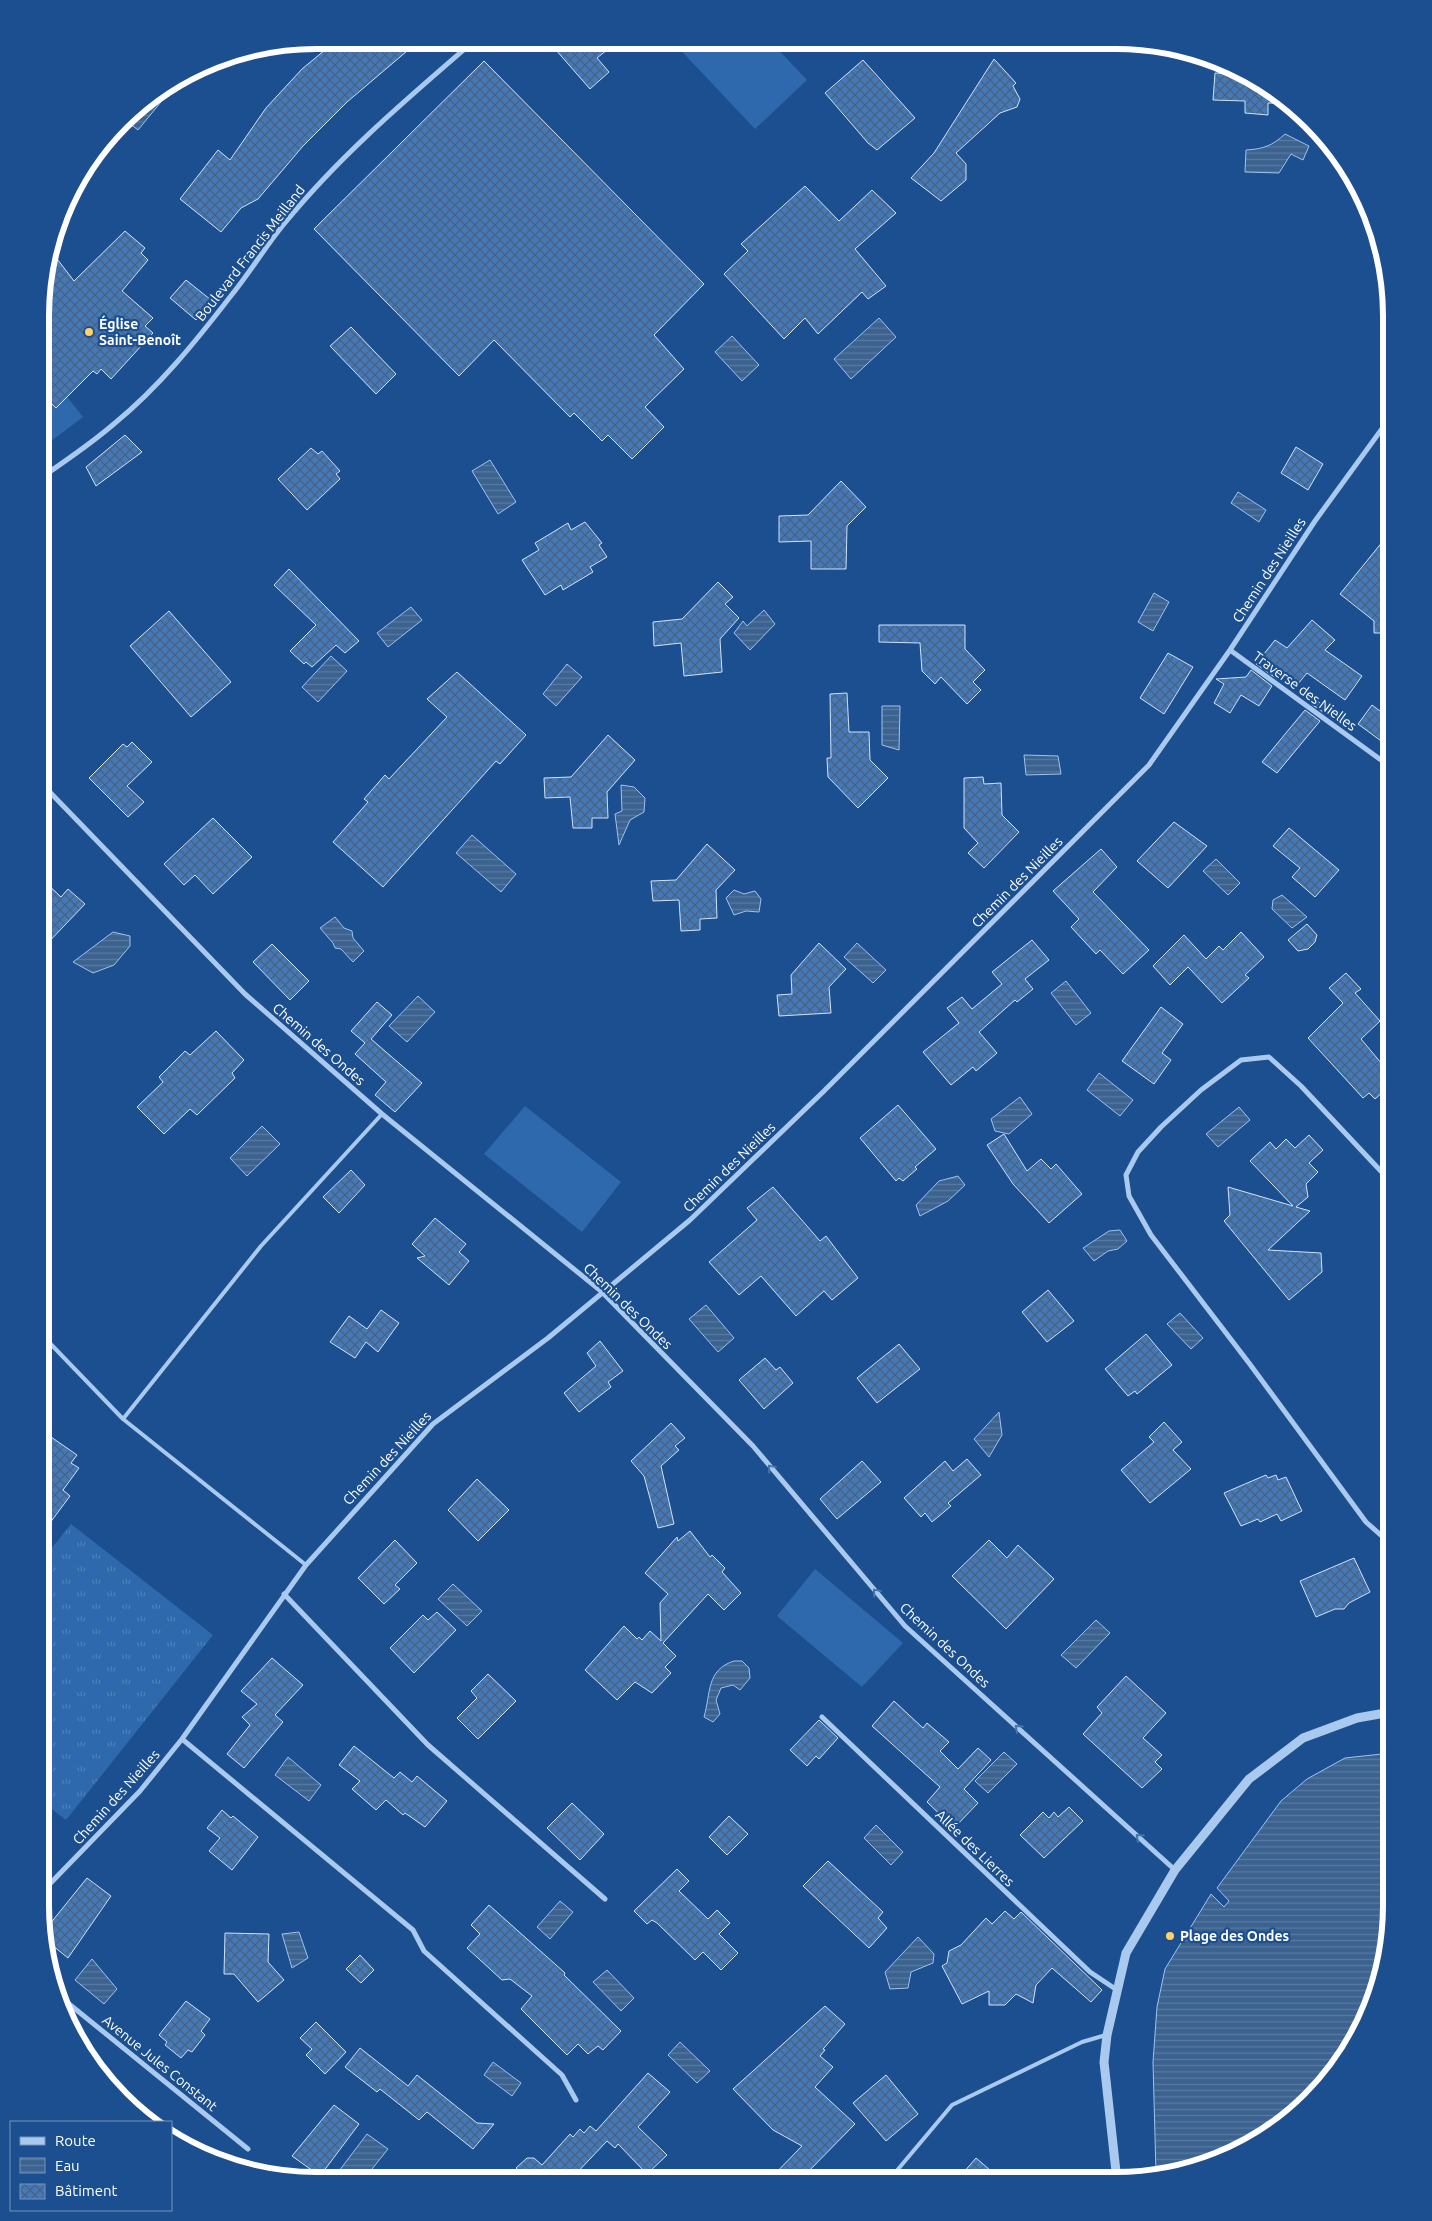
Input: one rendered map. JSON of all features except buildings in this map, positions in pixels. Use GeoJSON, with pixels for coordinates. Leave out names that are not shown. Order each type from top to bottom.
{"type":"FeatureCollection","features":[{"type":"Feature","properties":{"kind":"street","name":"Boulevard Francis Meilland"},"geometry":{"type":"LineString","coordinates":[[49,472],[87,445],[134,407],[178,360],[231,296],[283,224],[332,169],[390,113],[465,49]]}},
{"type":"Feature","properties":{"kind":"street","name":"Chemin des Nieilles"},"geometry":{"type":"LineString","coordinates":[[49,1885],[140,1791],[182,1739],[306,1565],[433,1424],[548,1338],[704,1206],[824,1091],[1149,765],[1230,650],[1315,521],[1383,427]]}},
{"type":"Feature","properties":{"kind":"street","name":"Traverse des Nielles"},"geometry":{"type":"LineString","coordinates":[[1230,650],[1383,761]]}},
{"type":"Feature","properties":{"kind":"street","name":"Chemin des Ondes"},"geometry":{"type":"LineString","coordinates":[[49,791],[245,994],[382,1114],[601,1292],[753,1446],[905,1626],[1175,1870]]}},
{"type":"Feature","properties":{"kind":"street"},"geometry":{"type":"LineString","coordinates":[[1383,1173],[1301,1086],[1268,1058],[1241,1060],[1201,1090],[1138,1152],[1126,1175],[1129,1196],[1151,1235],[1249,1363],[1366,1522],[1383,1537]]}},
{"type":"Feature","properties":{"kind":"street"},"geometry":{"type":"LineString","coordinates":[[284,1594],[428,1745],[605,1899]]}},
{"type":"Feature","properties":{"kind":"street"},"geometry":{"type":"LineString","coordinates":[[1116,2172],[1104,2062],[1107,2035],[1126,1953],[1175,1870],[1249,1779],[1303,1738],[1357,1718],[1383,1714]]}},
{"type":"Feature","properties":{"kind":"street","name":"Allée des Lierres"},"geometry":{"type":"LineString","coordinates":[[822,1717],[1090,1972],[1117,1990]]}},
{"type":"Feature","properties":{"kind":"street"},"geometry":{"type":"LineString","coordinates":[[182,1739],[413,1930],[424,1951],[562,2075],[576,2100]]}},
{"type":"Feature","properties":{"kind":"street","name":"Avenue Jules Constant"},"geometry":{"type":"LineString","coordinates":[[67,2003],[248,2149]]}},
{"type":"Feature","properties":{"kind":"lane"},"geometry":{"type":"LineString","coordinates":[[123,1419],[261,1246],[382,1114]]}},
{"type":"Feature","properties":{"kind":"lane"},"geometry":{"type":"LineString","coordinates":[[49,1342],[123,1419],[306,1565]]}},
{"type":"Feature","properties":{"kind":"lane"},"geometry":{"type":"LineString","coordinates":[[896,2172],[952,2104],[1082,2042],[1107,2035]]}},
{"type":"Feature","properties":{"kind":"green space"},"geometry":{"type":"Polygon","coordinates":[[[680,49],[778,49],[807,80],[755,129],[680,49]]]}},
{"type":"Feature","properties":{"kind":"green space"},"geometry":{"type":"Polygon","coordinates":[[[67,397],[83,417],[49,443],[49,401],[56,408],[67,397]]]}},
{"type":"Feature","properties":{"kind":"green space"},"geometry":{"type":"Polygon","coordinates":[[[525,1106],[621,1182],[582,1232],[484,1154],[525,1106]]]}},
{"type":"Feature","properties":{"kind":"green space"},"geometry":{"type":"Polygon","coordinates":[[[71,1524],[213,1635],[66,1820],[49,1807],[49,1552],[71,1524]]]}},
{"type":"Feature","properties":{"kind":"green space"},"geometry":{"type":"Polygon","coordinates":[[[815,1569],[903,1643],[862,1687],[777,1616],[815,1569]]]}},
{"type":"Feature","properties":{"kind":"water"},"geometry":{"type":"Polygon","coordinates":[[[165,97],[138,130],[130,124],[153,104],[165,97]]]}},
{"type":"Feature","properties":{"kind":"water"},"geometry":{"type":"Polygon","coordinates":[[[1285,134],[1309,146],[1303,160],[1291,154],[1279,173],[1245,172],[1246,150],[1267,146],[1285,134]]]}},
{"type":"Feature","properties":{"kind":"water"},"geometry":{"type":"Polygon","coordinates":[[[879,318],[896,337],[851,379],[834,359],[879,318]]]}},
{"type":"Feature","properties":{"kind":"water"},"geometry":{"type":"Polygon","coordinates":[[[732,336],[759,365],[742,381],[715,352],[732,336]]]}},
{"type":"Feature","properties":{"kind":"water"},"geometry":{"type":"Polygon","coordinates":[[[490,460],[516,502],[498,514],[472,471],[490,460]]]}},
{"type":"Feature","properties":{"kind":"water"},"geometry":{"type":"Polygon","coordinates":[[[1238,492],[1266,510],[1259,522],[1231,503],[1238,492]]]}},
{"type":"Feature","properties":{"kind":"water"},"geometry":{"type":"Polygon","coordinates":[[[1154,593],[1169,602],[1153,631],[1138,622],[1154,593]]]}},
{"type":"Feature","properties":{"kind":"water"},"geometry":{"type":"Polygon","coordinates":[[[411,607],[422,620],[388,647],[377,633],[411,607]]]}},
{"type":"Feature","properties":{"kind":"water"},"geometry":{"type":"Polygon","coordinates":[[[764,610],[775,624],[750,650],[734,633],[743,621],[747,626],[764,610]]]}},
{"type":"Feature","properties":{"kind":"water"},"geometry":{"type":"Polygon","coordinates":[[[331,656],[347,671],[318,702],[302,687],[331,656]]]}},
{"type":"Feature","properties":{"kind":"water"},"geometry":{"type":"Polygon","coordinates":[[[567,664],[582,677],[556,706],[543,694],[567,664]]]}},
{"type":"Feature","properties":{"kind":"water"},"geometry":{"type":"Polygon","coordinates":[[[882,706],[900,706],[899,750],[882,745],[882,706]]]}},
{"type":"Feature","properties":{"kind":"water"},"geometry":{"type":"Polygon","coordinates":[[[1024,755],[1058,756],[1061,774],[1026,775],[1024,755]]]}},
{"type":"Feature","properties":{"kind":"water"},"geometry":{"type":"Polygon","coordinates":[[[621,785],[634,787],[645,798],[644,812],[630,820],[619,845],[615,814],[622,811],[621,785]]]}},
{"type":"Feature","properties":{"kind":"water"},"geometry":{"type":"Polygon","coordinates":[[[472,835],[516,874],[501,892],[456,853],[472,835]]]}},
{"type":"Feature","properties":{"kind":"water"},"geometry":{"type":"Polygon","coordinates":[[[1216,859],[1240,883],[1228,895],[1203,871],[1216,859]]]}},
{"type":"Feature","properties":{"kind":"water"},"geometry":{"type":"Polygon","coordinates":[[[734,890],[744,894],[755,891],[761,899],[759,912],[746,911],[734,915],[726,898],[734,890]]]}},
{"type":"Feature","properties":{"kind":"water"},"geometry":{"type":"Polygon","coordinates":[[[1282,895],[1307,917],[1292,928],[1272,909],[1273,900],[1282,895]]]}},
{"type":"Feature","properties":{"kind":"water"},"geometry":{"type":"Polygon","coordinates":[[[335,917],[344,928],[352,931],[353,938],[364,951],[353,962],[341,949],[335,948],[320,928],[335,917]]]}},
{"type":"Feature","properties":{"kind":"water"},"geometry":{"type":"Polygon","coordinates":[[[113,932],[130,936],[130,946],[114,965],[93,973],[73,962],[113,932]]]}},
{"type":"Feature","properties":{"kind":"water"},"geometry":{"type":"Polygon","coordinates":[[[857,943],[886,970],[873,983],[844,957],[857,943]]]}},
{"type":"Feature","properties":{"kind":"water"},"geometry":{"type":"Polygon","coordinates":[[[1066,981],[1091,1013],[1076,1025],[1051,993],[1066,981]]]}},
{"type":"Feature","properties":{"kind":"water"},"geometry":{"type":"Polygon","coordinates":[[[418,996],[435,1012],[407,1042],[389,1026],[418,996]]]}},
{"type":"Feature","properties":{"kind":"water"},"geometry":{"type":"Polygon","coordinates":[[[1099,1073],[1133,1100],[1120,1116],[1087,1090],[1099,1073]]]}},
{"type":"Feature","properties":{"kind":"water"},"geometry":{"type":"Polygon","coordinates":[[[1020,1097],[1032,1114],[1009,1134],[995,1131],[991,1119],[1020,1097]]]}},
{"type":"Feature","properties":{"kind":"water"},"geometry":{"type":"Polygon","coordinates":[[[1239,1107],[1250,1120],[1218,1147],[1206,1134],[1239,1107]]]}},
{"type":"Feature","properties":{"kind":"water"},"geometry":{"type":"Polygon","coordinates":[[[262,1126],[280,1144],[247,1176],[230,1158],[262,1126]]]}},
{"type":"Feature","properties":{"kind":"water"},"geometry":{"type":"Polygon","coordinates":[[[958,1176],[965,1185],[948,1201],[920,1216],[916,1205],[939,1181],[958,1176]]]}},
{"type":"Feature","properties":{"kind":"water"},"geometry":{"type":"Polygon","coordinates":[[[1120,1230],[1127,1241],[1118,1249],[1108,1251],[1094,1261],[1083,1248],[1109,1231],[1120,1230]]]}},
{"type":"Feature","properties":{"kind":"water"},"geometry":{"type":"Polygon","coordinates":[[[706,1305],[734,1338],[718,1352],[689,1319],[706,1305]]]}},
{"type":"Feature","properties":{"kind":"water"},"geometry":{"type":"Polygon","coordinates":[[[1180,1313],[1203,1338],[1191,1349],[1167,1324],[1180,1313]]]}},
{"type":"Feature","properties":{"kind":"water"},"geometry":{"type":"Polygon","coordinates":[[[999,1412],[1002,1435],[989,1457],[974,1439],[999,1412]]]}},
{"type":"Feature","properties":{"kind":"water"},"geometry":{"type":"Polygon","coordinates":[[[453,1584],[482,1611],[467,1626],[438,1599],[453,1584]]]}},
{"type":"Feature","properties":{"kind":"water"},"geometry":{"type":"Polygon","coordinates":[[[1096,1620],[1110,1633],[1076,1668],[1061,1655],[1096,1620]]]}},
{"type":"Feature","properties":{"kind":"water"},"geometry":{"type":"Polygon","coordinates":[[[734,1661],[742,1661],[749,1668],[750,1678],[740,1690],[733,1685],[721,1688],[716,1700],[720,1714],[713,1722],[704,1717],[711,1683],[718,1670],[734,1661]]]}},
{"type":"Feature","properties":{"kind":"water"},"geometry":{"type":"Polygon","coordinates":[[[1004,1752],[1017,1764],[988,1793],[975,1781],[1004,1752]]]}},
{"type":"Feature","properties":{"kind":"water"},"geometry":{"type":"Polygon","coordinates":[[[1383,1754],[1383,1923],[1374,1974],[1356,2023],[1328,2068],[1305,2094],[1279,2117],[1250,2136],[1218,2152],[1185,2163],[1156,2169],[1153,2062],[1157,2007],[1165,1969],[1211,1894],[1224,1907],[1229,1901],[1217,1888],[1281,1801],[1307,1779],[1345,1758],[1383,1754]]]}},
{"type":"Feature","properties":{"kind":"water"},"geometry":{"type":"Polygon","coordinates":[[[288,1757],[321,1785],[309,1801],[275,1775],[288,1757]]]}},
{"type":"Feature","properties":{"kind":"water"},"geometry":{"type":"Polygon","coordinates":[[[876,1825],[903,1852],[891,1865],[864,1838],[876,1825]]]}},
{"type":"Feature","properties":{"kind":"water"},"geometry":{"type":"Polygon","coordinates":[[[560,1901],[573,1912],[550,1939],[537,1927],[560,1901]]]}},
{"type":"Feature","properties":{"kind":"water"},"geometry":{"type":"Polygon","coordinates":[[[299,1932],[308,1958],[292,1968],[282,1934],[299,1932]]]}},
{"type":"Feature","properties":{"kind":"water"},"geometry":{"type":"Polygon","coordinates":[[[918,1937],[934,1954],[933,1963],[911,1972],[908,1988],[890,1989],[885,1972],[918,1937]]]}},
{"type":"Feature","properties":{"kind":"water"},"geometry":{"type":"Polygon","coordinates":[[[92,1959],[117,1989],[104,2004],[75,1980],[92,1959]]]}},
{"type":"Feature","properties":{"kind":"water"},"geometry":{"type":"Polygon","coordinates":[[[607,1970],[634,1998],[621,2011],[593,1982],[607,1970]]]}},
{"type":"Feature","properties":{"kind":"water"},"geometry":{"type":"Polygon","coordinates":[[[680,2042],[710,2071],[697,2083],[668,2055],[680,2042]]]}},
{"type":"Feature","properties":{"kind":"water"},"geometry":{"type":"Polygon","coordinates":[[[493,2062],[521,2083],[512,2096],[484,2075],[493,2062]]]}},
{"type":"Feature","properties":{"kind":"water"},"geometry":{"type":"Polygon","coordinates":[[[367,2134],[388,2149],[370,2172],[339,2171],[367,2134]]]}},
{"type":"Feature","properties":{"kind":"place","name":"Église Saint-Benoît"},"geometry":{"type":"Point","coordinates":[89,332]}},
{"type":"Feature","properties":{"kind":"place","name":"Plage des Ondes"},"geometry":{"type":"Point","coordinates":[1170,1936]}}]}
